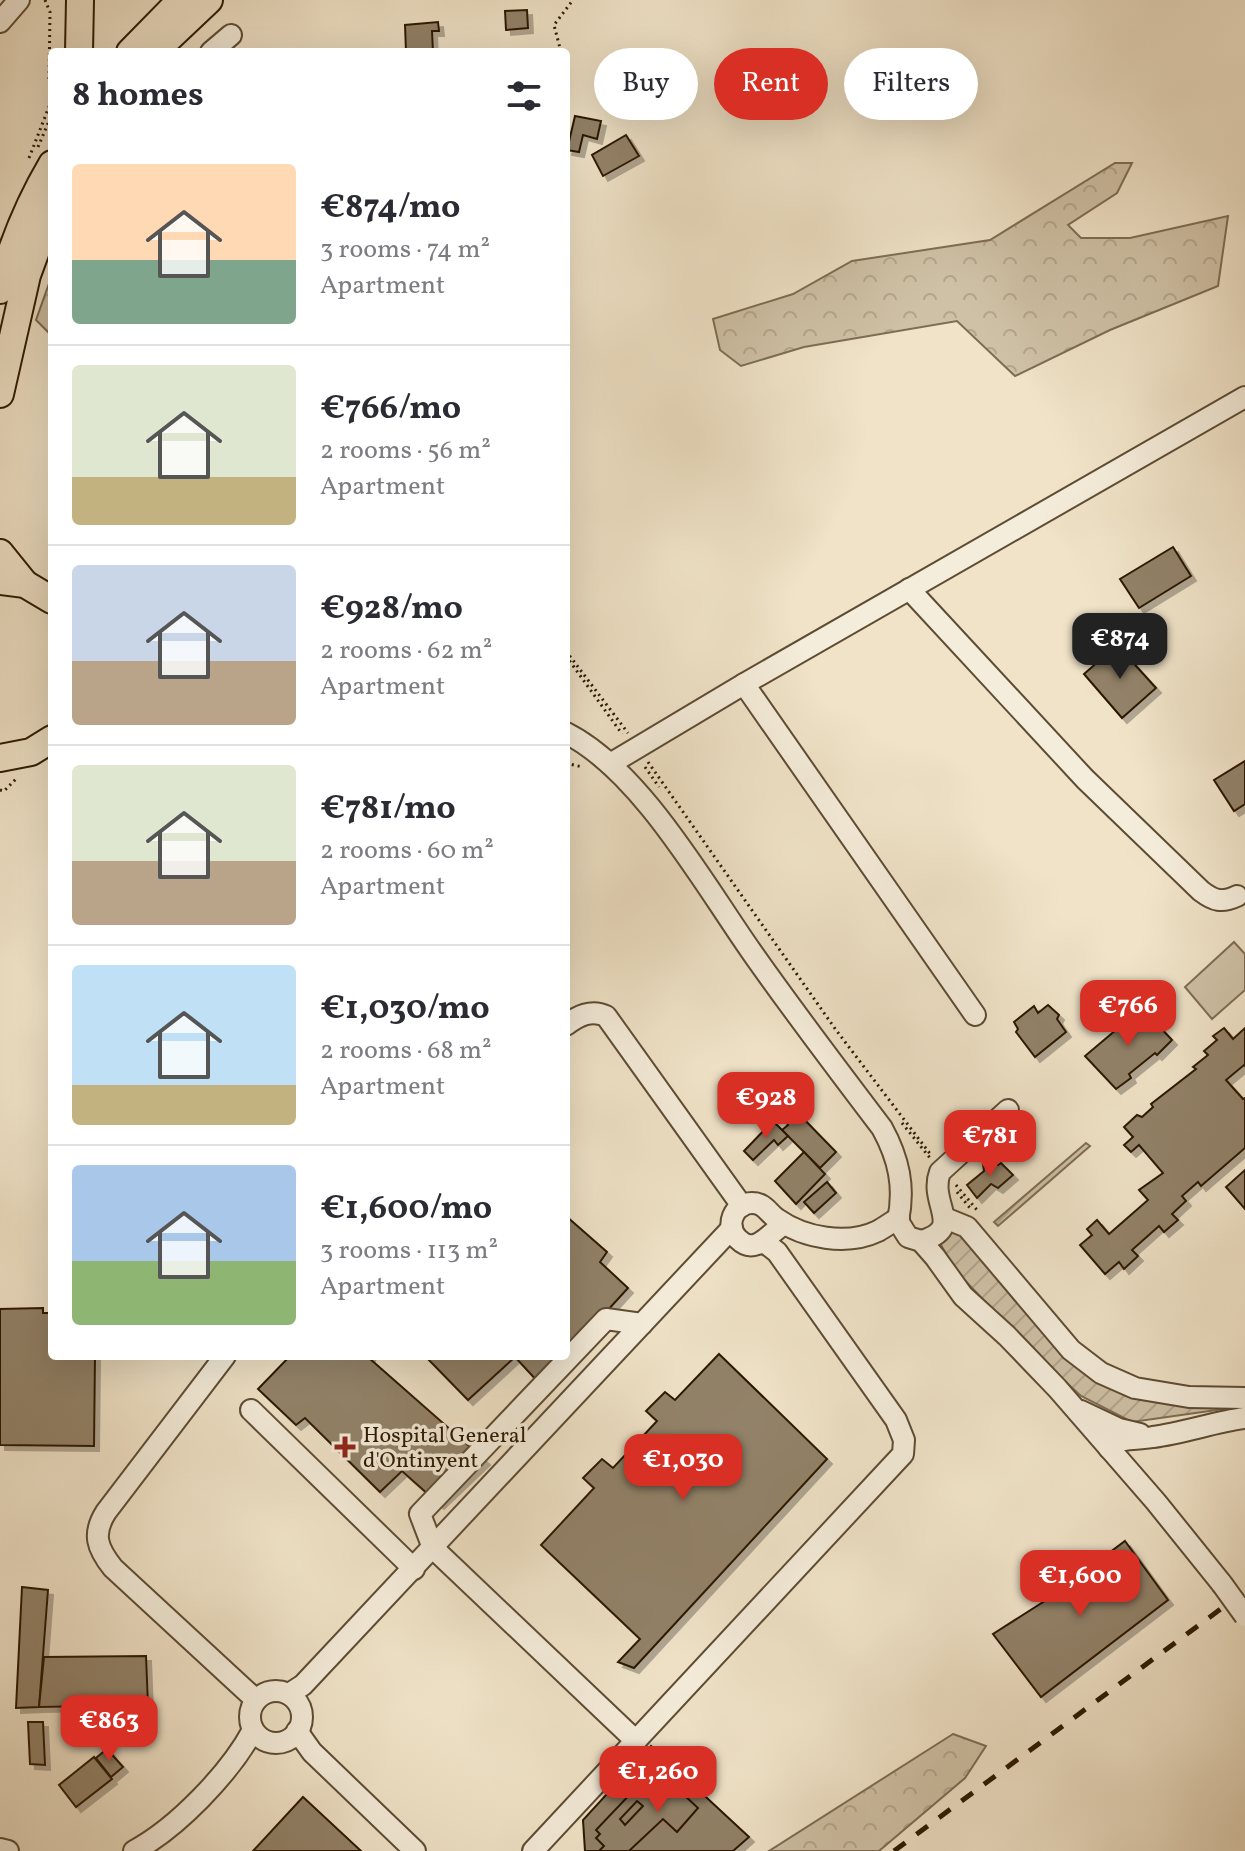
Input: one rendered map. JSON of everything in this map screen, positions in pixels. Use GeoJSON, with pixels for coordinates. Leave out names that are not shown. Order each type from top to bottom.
{"type":"FeatureCollection","features":[{"type":"Feature","properties":{"kind":"main road"},"geometry":{"type":"LineString","coordinates":[[79,48],[80,0]]}},
{"type":"Feature","properties":{"kind":"main road"},"geometry":{"type":"LineString","coordinates":[[134,48],[181,0]]}},
{"type":"Feature","properties":{"kind":"main road"},"geometry":{"type":"LineString","coordinates":[[158,48],[209,0]]}},
{"type":"Feature","properties":{"kind":"main road"},"geometry":{"type":"LineString","coordinates":[[0,290],[36,175],[48,149]]}},
{"type":"Feature","properties":{"kind":"main road"},"geometry":{"type":"LineString","coordinates":[[7,263],[48,171]]}},
{"type":"Feature","properties":{"kind":"main road"},"geometry":{"type":"LineString","coordinates":[[0,394],[27,275],[48,218]]}},
{"type":"Feature","properties":{"kind":"main road"},"geometry":{"type":"LineString","coordinates":[[0,553],[12,582],[48,598]]}},
{"type":"Feature","properties":{"kind":"main road"},"geometry":{"type":"LineString","coordinates":[[4,762],[48,741]]}},
{"type":"Feature","properties":{"kind":"street"},"geometry":{"type":"LineString","coordinates":[[0,22],[19,0]]}},
{"type":"Feature","properties":{"kind":"street"},"geometry":{"type":"LineString","coordinates":[[216,48],[231,35]]}},
{"type":"Feature","properties":{"kind":"street"},"geometry":{"type":"LineString","coordinates":[[610,764],[1245,397]]}},
{"type":"Feature","properties":{"kind":"street"},"geometry":{"type":"LineString","coordinates":[[909,589],[1085,779],[1190,881],[1212,900],[1225,901],[1237,896]]}},
{"type":"Feature","properties":{"kind":"street"},"geometry":{"type":"LineString","coordinates":[[744,684],[975,1015]]}},
{"type":"Feature","properties":{"kind":"street"},"geometry":{"type":"LineString","coordinates":[[570,736],[610,764],[655,814],[882,1128],[922,1223],[963,1296],[1023,1351],[1074,1408],[1222,1584],[1245,1616]]}},
{"type":"Feature","properties":{"kind":"street"},"geometry":{"type":"LineString","coordinates":[[570,1022],[595,1012],[610,1020],[742,1206]]}},
{"type":"Feature","properties":{"kind":"street"},"geometry":{"type":"LineString","coordinates":[[922,1223],[942,1171],[1008,1110]]}},
{"type":"Feature","properties":{"kind":"street"},"geometry":{"type":"LineString","coordinates":[[533,1851],[903,1454],[904,1440],[891,1412],[773,1233],[763,1205],[748,1203],[742,1206],[733,1215],[737,1235],[751,1245],[773,1233],[845,1239],[922,1223],[961,1222],[972,1231],[1071,1350],[1101,1373],[1135,1388],[1189,1397],[1245,1398]]}},
{"type":"Feature","properties":{"kind":"street"},"geometry":{"type":"LineString","coordinates":[[296,1693],[716,1244],[737,1235]]}},
{"type":"Feature","properties":{"kind":"street"},"geometry":{"type":"LineString","coordinates":[[570,1357],[606,1319],[642,1324]]}},
{"type":"Feature","properties":{"kind":"street"},"geometry":{"type":"LineString","coordinates":[[222,1360],[106,1512],[96,1535],[99,1548],[113,1568],[256,1700]]}},
{"type":"Feature","properties":{"kind":"street"},"geometry":{"type":"LineString","coordinates":[[567,1360],[420,1514],[433,1548],[636,1741]]}},
{"type":"Feature","properties":{"kind":"street"},"geometry":{"type":"LineString","coordinates":[[1074,1408],[1119,1429],[1152,1437]]}},
{"type":"Feature","properties":{"kind":"street"},"geometry":{"type":"LineString","coordinates":[[251,1410],[414,1569]]}},
{"type":"Feature","properties":{"kind":"street"},"geometry":{"type":"LineString","coordinates":[[1109,1448],[1110,1444],[1123,1438],[1152,1437],[1213,1422],[1245,1418]]}},
{"type":"Feature","properties":{"kind":"street"},"geometry":{"type":"LineString","coordinates":[[1124,1465],[1152,1437]]}},
{"type":"Feature","properties":{"kind":"street"},"geometry":{"type":"LineString","coordinates":[[273,1690],[296,1693],[302,1715],[294,1734],[275,1743],[258,1735],[249,1713],[256,1700],[273,1690]]}},
{"type":"Feature","properties":{"kind":"street"},"geometry":{"type":"LineString","coordinates":[[294,1734],[415,1851]]}},
{"type":"Feature","properties":{"kind":"street"},"geometry":{"type":"LineString","coordinates":[[134,1851],[172,1826],[258,1735]]}},
{"type":"Feature","properties":{"kind":"street"},"geometry":{"type":"LineString","coordinates":[[0,1849],[8,1851]]}},
{"type":"Feature","properties":{"kind":"path"},"geometry":{"type":"LineString","coordinates":[[45,0],[50,12],[49,48]]}},
{"type":"Feature","properties":{"kind":"path"},"geometry":{"type":"LineString","coordinates":[[560,48],[554,25],[573,0]]}},
{"type":"Feature","properties":{"kind":"path"},"geometry":{"type":"LineString","coordinates":[[570,659],[850,1057],[977,1215],[972,1231]]}},
{"type":"Feature","properties":{"kind":"path"},"geometry":{"type":"LineString","coordinates":[[942,1171],[977,1210]]}},
{"type":"Feature","properties":{"kind":"green space"},"geometry":{"type":"Polygon","coordinates":[[[1115,163],[1132,163],[1117,193],[1068,225],[1081,238],[1130,238],[1228,216],[1218,286],[1110,330],[1015,376],[957,321],[804,347],[741,366],[720,350],[713,319],[793,294],[852,261],[990,240],[1115,163]]]}},
{"type":"Feature","properties":{"kind":"green space"},"geometry":{"type":"Polygon","coordinates":[[[48,286],[48,332],[36,320],[48,286]]]}},
{"type":"Feature","properties":{"kind":"green space"},"geometry":{"type":"Polygon","coordinates":[[[1234,942],[1245,954],[1245,990],[1212,1019],[1185,987],[1234,942]]]}},
{"type":"Feature","properties":{"kind":"green space"},"geometry":{"type":"Polygon","coordinates":[[[1086,1143],[1090,1146],[998,1226],[994,1222],[1086,1143]]]}},
{"type":"Feature","properties":{"kind":"green space"},"geometry":{"type":"Polygon","coordinates":[[[959,1231],[1133,1396],[1245,1406],[1132,1422],[1081,1396],[1027,1346],[956,1271],[941,1245],[945,1232],[959,1231]]]}},
{"type":"Feature","properties":{"kind":"green space"},"geometry":{"type":"Polygon","coordinates":[[[953,1734],[986,1746],[965,1778],[879,1851],[769,1851],[953,1734]]]}},
{"type":"Feature","properties":{"kind":"building"},"geometry":{"type":"Polygon","coordinates":[[[527,10],[528,28],[506,30],[505,11],[527,10]]]}},
{"type":"Feature","properties":{"kind":"building"},"geometry":{"type":"Polygon","coordinates":[[[438,22],[439,31],[432,31],[433,48],[406,48],[405,25],[438,22]]]}},
{"type":"Feature","properties":{"kind":"building"},"geometry":{"type":"Polygon","coordinates":[[[575,116],[601,121],[597,139],[583,135],[579,152],[570,150],[575,116]]]}},
{"type":"Feature","properties":{"kind":"building"},"geometry":{"type":"Polygon","coordinates":[[[626,135],[639,156],[603,176],[592,155],[626,135]]]}},
{"type":"Feature","properties":{"kind":"building"},"geometry":{"type":"Polygon","coordinates":[[[1173,547],[1191,576],[1139,608],[1120,579],[1173,547]]]}},
{"type":"Feature","properties":{"kind":"building"},"geometry":{"type":"Polygon","coordinates":[[[1117,645],[1156,688],[1122,718],[1084,674],[1117,645]]]}},
{"type":"Feature","properties":{"kind":"building"},"geometry":{"type":"Polygon","coordinates":[[[1245,761],[1245,804],[1234,811],[1214,780],[1245,761]]]}},
{"type":"Feature","properties":{"kind":"building"},"geometry":{"type":"Polygon","coordinates":[[[1048,1005],[1059,1015],[1057,1019],[1066,1032],[1035,1057],[1016,1032],[1018,1029],[1014,1022],[1034,1006],[1038,1013],[1048,1005]]]}},
{"type":"Feature","properties":{"kind":"building"},"geometry":{"type":"Polygon","coordinates":[[[1142,1008],[1172,1040],[1157,1055],[1155,1053],[1129,1074],[1131,1078],[1116,1089],[1085,1056],[1142,1008]]]}},
{"type":"Feature","properties":{"kind":"building"},"geometry":{"type":"Polygon","coordinates":[[[1224,1028],[1233,1039],[1245,1028],[1245,1066],[1226,1080],[1245,1098],[1245,1148],[1201,1186],[1198,1182],[1182,1196],[1186,1201],[1172,1214],[1178,1220],[1164,1232],[1159,1226],[1132,1250],[1138,1256],[1124,1269],[1119,1262],[1105,1274],[1080,1245],[1092,1235],[1087,1229],[1097,1220],[1109,1234],[1148,1200],[1139,1190],[1163,1173],[1139,1145],[1131,1152],[1124,1145],[1133,1137],[1124,1127],[1137,1115],[1142,1117],[1153,1107],[1151,1104],[1196,1069],[1193,1067],[1208,1055],[1204,1051],[1217,1040],[1213,1036],[1224,1028]]]}},
{"type":"Feature","properties":{"kind":"building"},"geometry":{"type":"Polygon","coordinates":[[[795,1110],[836,1152],[820,1168],[782,1130],[788,1125],[785,1120],[795,1110]]]}},
{"type":"Feature","properties":{"kind":"building"},"geometry":{"type":"Polygon","coordinates":[[[773,1121],[788,1136],[778,1145],[774,1140],[753,1160],[744,1151],[773,1121]]]}},
{"type":"Feature","properties":{"kind":"building"},"geometry":{"type":"Polygon","coordinates":[[[804,1152],[825,1174],[796,1204],[775,1181],[804,1152]]]}},
{"type":"Feature","properties":{"kind":"building"},"geometry":{"type":"Polygon","coordinates":[[[990,1159],[998,1165],[1001,1163],[1013,1175],[998,1188],[991,1184],[977,1198],[967,1185],[984,1171],[983,1164],[990,1159]]]}},
{"type":"Feature","properties":{"kind":"building"},"geometry":{"type":"Polygon","coordinates":[[[1245,1170],[1245,1209],[1226,1187],[1245,1170]]]}},
{"type":"Feature","properties":{"kind":"building"},"geometry":{"type":"Polygon","coordinates":[[[827,1182],[836,1193],[814,1213],[804,1202],[827,1182]]]}},
{"type":"Feature","properties":{"kind":"building"},"geometry":{"type":"Polygon","coordinates":[[[570,1220],[607,1252],[600,1262],[628,1288],[570,1352],[570,1220]]]}},
{"type":"Feature","properties":{"kind":"building"},"geometry":{"type":"Polygon","coordinates":[[[43,1308],[43,1313],[48,1313],[48,1360],[95,1360],[94,1446],[0,1445],[0,1309],[43,1308]]]}},
{"type":"Feature","properties":{"kind":"building"},"geometry":{"type":"Polygon","coordinates":[[[719,1354],[827,1459],[634,1668],[618,1662],[640,1639],[541,1545],[594,1488],[583,1478],[602,1459],[613,1468],[657,1421],[646,1411],[665,1392],[675,1400],[719,1354]]]}},
{"type":"Feature","properties":{"kind":"building"},"geometry":{"type":"Polygon","coordinates":[[[286,1360],[371,1360],[485,1460],[439,1504],[402,1471],[380,1492],[305,1418],[296,1425],[258,1389],[286,1360]]]}},
{"type":"Feature","properties":{"kind":"building"},"geometry":{"type":"Polygon","coordinates":[[[429,1360],[512,1360],[468,1400],[429,1360]]]}},
{"type":"Feature","properties":{"kind":"building"},"geometry":{"type":"Polygon","coordinates":[[[518,1360],[562,1360],[539,1383],[518,1360]]]}},
{"type":"Feature","properties":{"kind":"building"},"geometry":{"type":"Polygon","coordinates":[[[1125,1541],[1168,1600],[1041,1697],[993,1634],[1054,1595],[1039,1578],[1055,1568],[1069,1583],[1125,1541]]]}},
{"type":"Feature","properties":{"kind":"building"},"geometry":{"type":"Polygon","coordinates":[[[22,1587],[48,1590],[39,1707],[16,1708],[22,1587]]]}},
{"type":"Feature","properties":{"kind":"building"},"geometry":{"type":"Polygon","coordinates":[[[146,1656],[148,1705],[39,1707],[44,1657],[146,1656]]]}},
{"type":"Feature","properties":{"kind":"building"},"geometry":{"type":"Polygon","coordinates":[[[28,1722],[43,1722],[45,1765],[30,1764],[28,1722]]]}},
{"type":"Feature","properties":{"kind":"building"},"geometry":{"type":"Polygon","coordinates":[[[651,1746],[749,1837],[733,1851],[585,1851],[583,1820],[651,1746]]]}},
{"type":"Feature","properties":{"kind":"building"},"geometry":{"type":"Polygon","coordinates":[[[107,1749],[123,1767],[111,1777],[96,1758],[107,1749]]]}},
{"type":"Feature","properties":{"kind":"building"},"geometry":{"type":"Polygon","coordinates":[[[94,1757],[112,1779],[76,1807],[59,1785],[94,1757]]]}},
{"type":"Feature","properties":{"kind":"building"},"geometry":{"type":"Polygon","coordinates":[[[655,1768],[698,1808],[677,1832],[663,1819],[629,1851],[599,1851],[604,1846],[596,1838],[600,1834],[596,1830],[655,1768]],[[637,1801],[620,1819],[625,1825],[643,1806],[637,1801]]]}},
{"type":"Feature","properties":{"kind":"building"},"geometry":{"type":"Polygon","coordinates":[[[303,1797],[361,1851],[253,1851],[303,1797]]]}},
{"type":"Feature","properties":{"kind":"railway"},"geometry":{"type":"LineString","coordinates":[[894,1851],[1245,1591]]}},
{"type":"Feature","properties":{"kind":"place","name":"Hospital General d'Ontinyent"},"geometry":{"type":"Point","coordinates":[345,1447]}}]}
